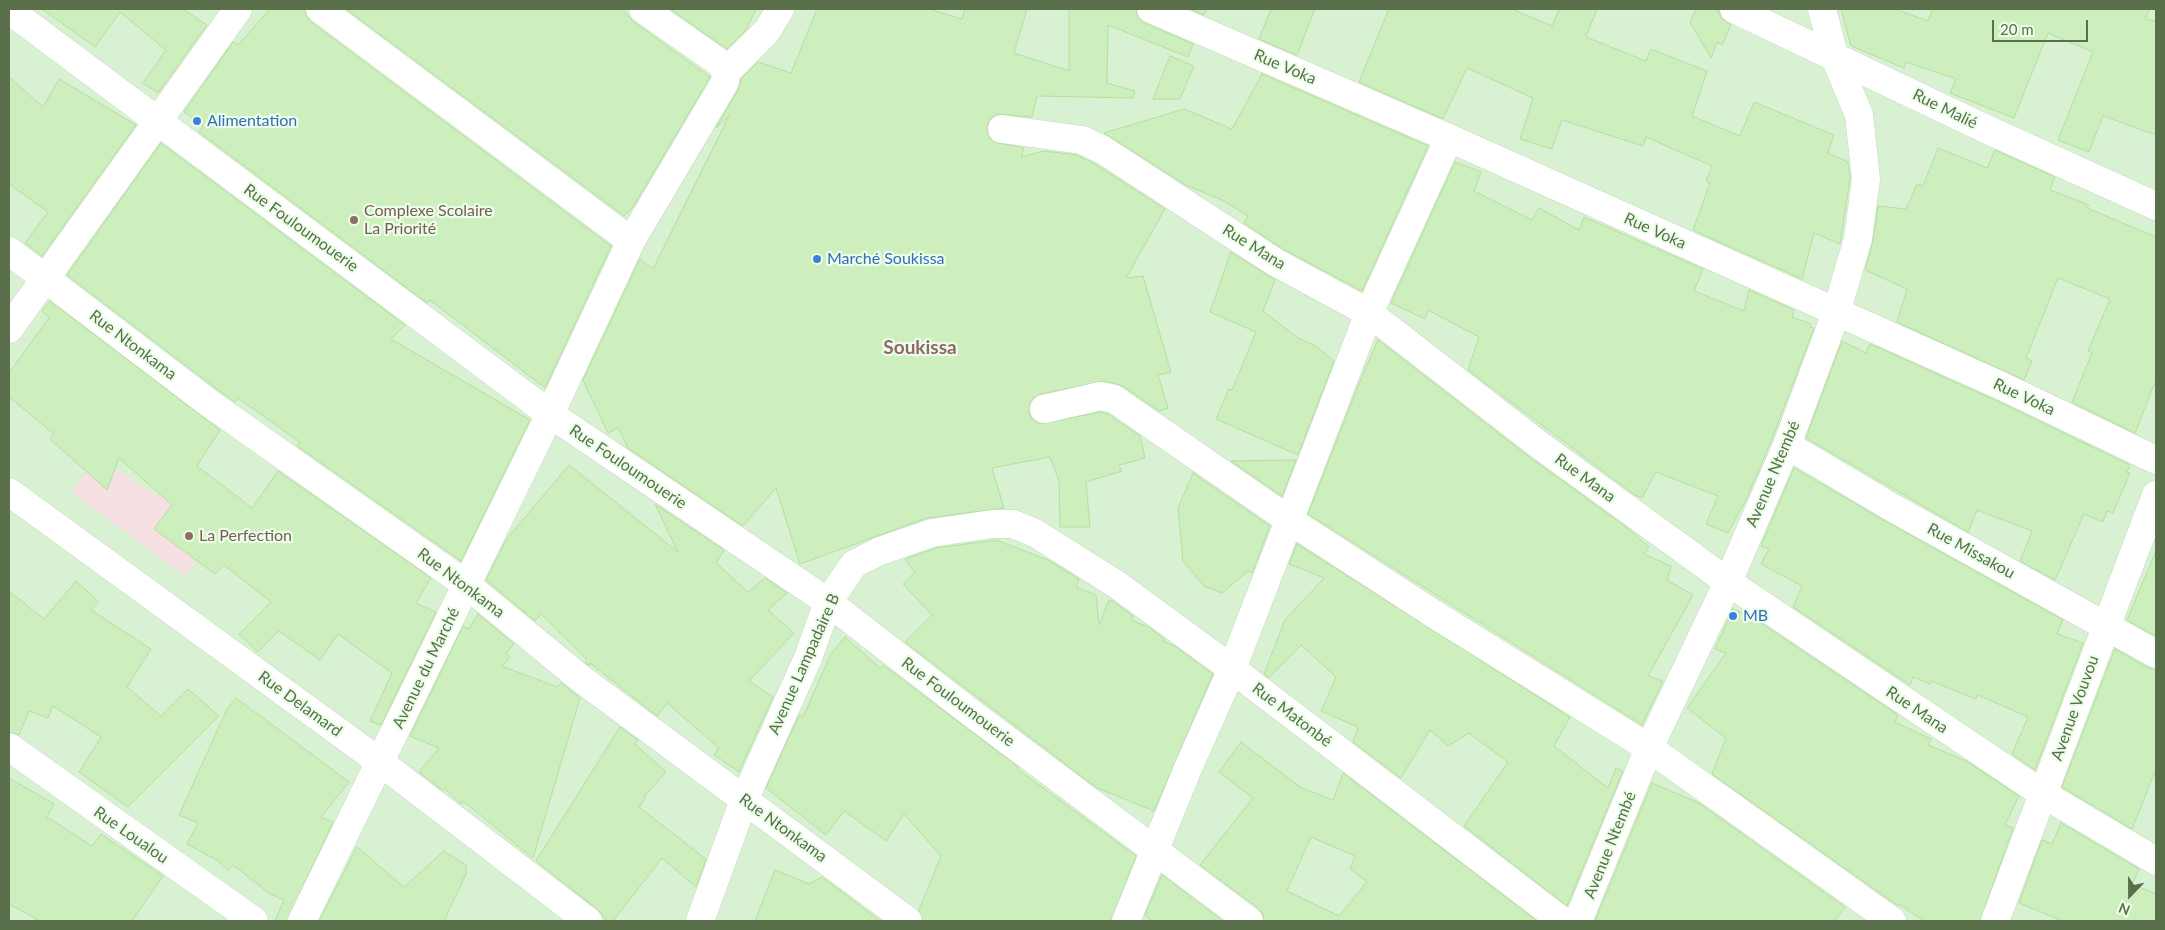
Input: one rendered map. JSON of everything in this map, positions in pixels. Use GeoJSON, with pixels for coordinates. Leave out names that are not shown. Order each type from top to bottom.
{"type":"FeatureCollection","features":[{"type":"Feature","properties":{"kind":"street"},"geometry":{"type":"LineString","coordinates":[[9,329],[238,9]]}},
{"type":"Feature","properties":{"kind":"street"},"geometry":{"type":"LineString","coordinates":[[320,9],[631,241]]}},
{"type":"Feature","properties":{"kind":"street"},"geometry":{"type":"LineString","coordinates":[[643,9],[720,63],[726,72],[768,30],[780,9]]}},
{"type":"Feature","properties":{"kind":"street","name":"Rue Voka"},"geometry":{"type":"LineString","coordinates":[[1151,9],[1449,138],[2004,387],[2156,460]]}},
{"type":"Feature","properties":{"kind":"street","name":"Rue Malié"},"geometry":{"type":"LineString","coordinates":[[1734,9],[1986,129],[2156,206]]}},
{"type":"Feature","properties":{"kind":"street","name":"Avenue Ntembé"},"geometry":{"type":"LineString","coordinates":[[1578,921],[1649,748],[1728,582],[1787,445],[1836,313],[1858,239],[1866,179],[1859,115],[1834,55],[1822,9]]}},
{"type":"Feature","properties":{"kind":"street","name":"Rue Fouloumouerie"},"geometry":{"type":"LineString","coordinates":[[9,10],[156,122],[550,414],[828,602],[970,712],[1249,921]]}},
{"type":"Feature","properties":{"kind":"street","name":"Avenue du Marché"},"geometry":{"type":"LineString","coordinates":[[302,921],[550,414],[631,241],[725,82],[726,72]]}},
{"type":"Feature","properties":{"kind":"street","name":"Rue Mana"},"geometry":{"type":"LineString","coordinates":[[1002,129],[1082,140],[1103,150],[1275,262],[1370,313],[1538,444],[1728,582],[2043,794],[2156,861]]}},
{"type":"Feature","properties":{"kind":"street"},"geometry":{"type":"LineString","coordinates":[[1126,921],[1232,669],[1370,313],[1449,138]]}},
{"type":"Feature","properties":{"kind":"street","name":"Rue Ntonkama"},"geometry":{"type":"LineString","coordinates":[[9,251],[209,403],[467,585],[580,678],[908,921]]}},
{"type":"Feature","properties":{"kind":"street"},"geometry":{"type":"LineString","coordinates":[[1044,410],[1100,396],[1114,400],[1289,520],[1443,620],[1649,748],[1892,921]]}},
{"type":"Feature","properties":{"kind":"street","name":"Rue Missakou"},"geometry":{"type":"LineString","coordinates":[[1787,445],[1893,508],[2156,654]]}},
{"type":"Feature","properties":{"kind":"street","name":"Rue Delamard"},"geometry":{"type":"LineString","coordinates":[[9,492],[380,762],[588,921]]}},
{"type":"Feature","properties":{"kind":"street","name":"Avenue Vouvou"},"geometry":{"type":"LineString","coordinates":[[1995,921],[2156,495]]}},
{"type":"Feature","properties":{"kind":"street","name":"Avenue Lampadaire B"},"geometry":{"type":"LineString","coordinates":[[700,921],[744,800],[808,658],[828,602],[854,564],[880,551],[932,533],[992,524],[1013,524]]}},
{"type":"Feature","properties":{"kind":"street","name":"Rue Matonbé"},"geometry":{"type":"LineString","coordinates":[[1013,524],[1035,533],[1116,584],[1232,669],[1562,921]]}},
{"type":"Feature","properties":{"kind":"street","name":"Rue Loualou"},"geometry":{"type":"LineString","coordinates":[[9,747],[254,921]]}},
{"type":"Feature","properties":{"kind":"shaded area"},"geometry":{"type":"Polygon","coordinates":[[[9,9],[2156,9],[2156,921],[9,921],[9,9]]]}},
{"type":"Feature","properties":{"kind":"shaded area"},"geometry":{"type":"Polygon","coordinates":[[[98,458],[158,496],[179,468],[231,508],[185,576],[71,492],[98,458]]]}},
{"type":"Feature","properties":{"kind":"building"},"geometry":{"type":"Polygon","coordinates":[[[42,9],[183,9],[207,25],[158,93],[143,83],[166,50],[120,12],[95,47],[42,9]]]}},
{"type":"Feature","properties":{"kind":"building"},"geometry":{"type":"Polygon","coordinates":[[[270,9],[305,9],[306,16],[311,22],[611,246],[545,388],[430,300],[427,303],[199,132],[203,126],[184,112],[233,42],[238,45],[270,9]]]}},
{"type":"Feature","properties":{"kind":"building"},"geometry":{"type":"Polygon","coordinates":[[[346,9],[622,9],[634,22],[710,77],[633,207],[624,216],[346,9]]]}},
{"type":"Feature","properties":{"kind":"building"},"geometry":{"type":"Polygon","coordinates":[[[670,9],[756,9],[746,30],[727,49],[670,9]]]}},
{"type":"Feature","properties":{"kind":"building"},"geometry":{"type":"Polygon","coordinates":[[[817,9],[929,9],[962,19],[965,9],[1027,9],[1014,53],[1069,71],[1069,9],[1136,9],[1138,18],[1144,23],[1193,44],[1188,57],[1108,25],[1107,83],[1135,91],[1133,98],[1037,96],[1032,117],[997,114],[990,119],[987,126],[988,135],[993,142],[1024,148],[1021,157],[1044,151],[1077,155],[1095,164],[1165,209],[1126,278],[1143,276],[1171,372],[1158,375],[1168,408],[1159,411],[1123,386],[1104,381],[1041,394],[1033,398],[1029,405],[1029,413],[1032,419],[1040,424],[1101,412],[1108,414],[1140,436],[1145,458],[1119,465],[1122,471],[1086,482],[1090,527],[1060,527],[1059,481],[1050,457],[992,468],[1004,508],[927,518],[800,564],[776,488],[743,526],[628,448],[618,428],[608,433],[583,380],[640,259],[653,269],[729,116],[716,128],[738,90],[741,79],[758,62],[791,73],[817,9]]]}},
{"type":"Feature","properties":{"kind":"building"},"geometry":{"type":"Polygon","coordinates":[[[1190,9],[1207,9],[1204,15],[1190,9]]]}},
{"type":"Feature","properties":{"kind":"building"},"geometry":{"type":"Polygon","coordinates":[[[1271,9],[1315,9],[1297,55],[1259,39],[1271,9]]]}},
{"type":"Feature","properties":{"kind":"building"},"geometry":{"type":"Polygon","coordinates":[[[1389,9],[1512,9],[1552,26],[1559,9],[1597,9],[1586,37],[1646,61],[1651,49],[1707,71],[1692,116],[1740,136],[1754,102],[1834,135],[1828,153],[1848,162],[1850,178],[1840,244],[1814,233],[1802,279],[1693,230],[1710,183],[1706,181],[1712,166],[1646,137],[1643,146],[1562,120],[1552,149],[1520,139],[1533,98],[1467,68],[1443,119],[1359,82],[1389,9]]]}},
{"type":"Feature","properties":{"kind":"building"},"geometry":{"type":"Polygon","coordinates":[[[1696,9],[1719,11],[1721,18],[1731,25],[1722,45],[1717,42],[1711,58],[1690,22],[1696,9]]]}},
{"type":"Feature","properties":{"kind":"building"},"geometry":{"type":"Polygon","coordinates":[[[1841,9],[1895,9],[1928,21],[1933,9],[2150,9],[2145,19],[2156,21],[2156,135],[2103,116],[2089,152],[2058,140],[2093,52],[2048,33],[2014,118],[1950,93],[1956,79],[1906,62],[1904,68],[1851,46],[1841,9]]]}},
{"type":"Feature","properties":{"kind":"building"},"geometry":{"type":"Polygon","coordinates":[[[1170,56],[1194,66],[1180,99],[1153,99],[1170,56]]]}},
{"type":"Feature","properties":{"kind":"building"},"geometry":{"type":"Polygon","coordinates":[[[1262,74],[1428,146],[1362,291],[1283,249],[1244,223],[1248,216],[1224,201],[1186,185],[1104,133],[1184,109],[1232,129],[1262,74]]]}},
{"type":"Feature","properties":{"kind":"building"},"geometry":{"type":"Polygon","coordinates":[[[9,77],[43,107],[59,79],[136,125],[42,256],[25,243],[48,212],[9,184],[9,77]]]}},
{"type":"Feature","properties":{"kind":"building"},"geometry":{"type":"Polygon","coordinates":[[[161,143],[405,325],[391,339],[530,420],[461,561],[297,446],[300,442],[238,398],[235,402],[218,390],[67,275],[161,143]]]}},
{"type":"Feature","properties":{"kind":"building"},"geometry":{"type":"Polygon","coordinates":[[[1938,148],[1987,168],[1995,150],[2055,177],[2050,190],[2089,205],[2087,208],[2156,237],[2156,380],[2135,433],[2072,402],[2092,353],[2088,351],[2110,299],[2058,278],[2026,358],[2032,361],[2024,380],[1897,322],[1907,289],[1865,270],[1873,241],[1878,206],[1906,209],[1917,184],[1923,186],[1938,148]]]}},
{"type":"Feature","properties":{"kind":"building"},"geometry":{"type":"Polygon","coordinates":[[[1455,162],[1481,172],[1474,191],[1532,220],[1539,208],[1579,230],[1584,217],[1703,269],[1694,291],[1744,311],[1749,290],[1794,310],[1792,317],[1811,324],[1810,327],[1814,328],[1772,439],[1746,500],[1728,533],[1706,524],[1718,496],[1656,472],[1642,498],[1635,495],[1468,370],[1479,337],[1428,310],[1425,319],[1391,303],[1455,162]]]}},
{"type":"Feature","properties":{"kind":"building"},"geometry":{"type":"Polygon","coordinates":[[[1231,252],[1275,280],[1263,311],[1298,338],[1316,346],[1334,361],[1298,455],[1216,419],[1229,389],[1232,390],[1256,332],[1210,312],[1231,252]]]}},
{"type":"Feature","properties":{"kind":"building"},"geometry":{"type":"Polygon","coordinates":[[[50,301],[220,430],[197,466],[252,508],[278,471],[431,578],[416,603],[436,612],[381,725],[370,721],[392,673],[338,634],[320,660],[279,631],[258,652],[239,634],[271,602],[224,565],[215,574],[154,529],[172,505],[119,458],[107,490],[50,439],[54,434],[9,397],[9,373],[49,318],[42,311],[50,301]]]}},
{"type":"Feature","properties":{"kind":"building"},"geometry":{"type":"Polygon","coordinates":[[[1378,340],[1528,456],[1626,527],[1649,547],[1644,554],[1671,566],[1667,580],[1693,595],[1648,676],[1663,681],[1642,725],[1308,514],[1378,340]]]}},
{"type":"Feature","properties":{"kind":"building"},"geometry":{"type":"Polygon","coordinates":[[[1842,341],[1866,353],[1870,344],[1997,401],[2130,465],[2127,472],[2130,473],[2113,513],[2107,511],[2103,522],[2084,514],[2055,580],[2020,561],[2032,531],[1977,510],[1968,532],[1806,438],[1842,341]]]}},
{"type":"Feature","properties":{"kind":"building"},"geometry":{"type":"Polygon","coordinates":[[[1296,460],[1282,496],[1231,461],[1296,460]]]}},
{"type":"Feature","properties":{"kind":"building"},"geometry":{"type":"Polygon","coordinates":[[[569,465],[678,552],[655,504],[724,550],[716,563],[748,592],[765,578],[787,593],[768,610],[794,633],[749,681],[773,697],[739,772],[714,755],[719,748],[667,703],[657,716],[590,663],[590,666],[585,662],[587,660],[541,614],[535,621],[486,580],[506,540],[569,465]]]}},
{"type":"Feature","properties":{"kind":"building"},"geometry":{"type":"Polygon","coordinates":[[[1794,468],[2063,620],[2057,634],[2083,643],[2035,770],[2012,754],[2028,717],[1978,695],[1976,699],[1931,681],[1930,684],[1913,677],[1910,685],[1793,607],[1802,586],[1761,564],[1769,549],[1761,546],[1794,468]]]}},
{"type":"Feature","properties":{"kind":"building"},"geometry":{"type":"Polygon","coordinates":[[[1193,473],[1270,526],[1252,573],[1248,571],[1222,593],[1204,586],[1183,561],[1178,508],[1193,473]]]}},
{"type":"Feature","properties":{"kind":"building"},"geometry":{"type":"Polygon","coordinates":[[[996,540],[1048,560],[1079,579],[1076,587],[1096,595],[1099,625],[1109,600],[1113,601],[1133,616],[1131,620],[1149,627],[1164,639],[1163,641],[1173,645],[1213,674],[1154,811],[1097,788],[905,642],[932,615],[903,584],[915,572],[905,559],[936,548],[996,540]]]}},
{"type":"Feature","properties":{"kind":"building"},"geometry":{"type":"Polygon","coordinates":[[[1297,544],[1570,717],[1554,746],[1608,788],[1616,768],[1623,771],[1567,906],[1464,826],[1508,762],[1469,733],[1448,746],[1430,730],[1401,778],[1353,742],[1358,727],[1321,711],[1336,677],[1301,645],[1269,678],[1264,674],[1285,620],[1324,578],[1289,564],[1297,544]]]}},
{"type":"Feature","properties":{"kind":"building"},"geometry":{"type":"Polygon","coordinates":[[[2156,551],[2156,636],[2127,620],[2156,551]]]}},
{"type":"Feature","properties":{"kind":"building"},"geometry":{"type":"Polygon","coordinates":[[[76,581],[99,602],[91,610],[151,649],[127,687],[161,716],[188,689],[219,716],[128,807],[79,772],[101,737],[53,706],[48,718],[29,711],[19,735],[9,732],[9,591],[44,619],[76,581]]]}},
{"type":"Feature","properties":{"kind":"building"},"geometry":{"type":"Polygon","coordinates":[[[1733,609],[1752,617],[1898,715],[1895,722],[1931,739],[1928,745],[1966,761],[2019,796],[2005,825],[2013,828],[1980,921],[1924,921],[1899,904],[1898,906],[1712,774],[1726,738],[1687,708],[1726,653],[1715,649],[1733,609]]]}},
{"type":"Feature","properties":{"kind":"building"},"geometry":{"type":"Polygon","coordinates":[[[478,614],[514,644],[506,653],[510,657],[502,666],[557,687],[561,683],[580,698],[533,858],[463,801],[461,804],[444,788],[442,790],[419,772],[439,748],[410,736],[463,626],[469,629],[478,614]]]}},
{"type":"Feature","properties":{"kind":"building"},"geometry":{"type":"Polygon","coordinates":[[[845,637],[880,668],[883,665],[1018,767],[1017,769],[1136,856],[1111,921],[923,921],[919,910],[941,856],[904,814],[886,841],[844,811],[826,835],[766,788],[799,715],[803,717],[831,654],[845,637]]]}},
{"type":"Feature","properties":{"kind":"building"},"geometry":{"type":"Polygon","coordinates":[[[2115,649],[2148,668],[2156,670],[2156,769],[2132,829],[2062,787],[2115,649]]]}},
{"type":"Feature","properties":{"kind":"building"},"geometry":{"type":"Polygon","coordinates":[[[236,698],[349,782],[321,817],[333,822],[287,921],[275,921],[284,900],[270,894],[233,865],[228,871],[218,861],[187,844],[198,823],[179,815],[227,709],[236,698]]]}},
{"type":"Feature","properties":{"kind":"building"},"geometry":{"type":"Polygon","coordinates":[[[620,727],[638,740],[635,744],[666,772],[644,797],[645,799],[639,807],[706,859],[696,887],[662,858],[613,921],[607,921],[597,909],[536,861],[620,727]]]}},
{"type":"Feature","properties":{"kind":"building"},"geometry":{"type":"Polygon","coordinates":[[[1241,742],[1300,787],[1333,800],[1343,773],[1537,921],[1264,921],[1263,914],[1258,908],[1200,865],[1253,798],[1219,772],[1241,742]],[[1311,837],[1287,891],[1339,916],[1367,882],[1350,869],[1355,856],[1311,837]]]}},
{"type":"Feature","properties":{"kind":"building"},"geometry":{"type":"Polygon","coordinates":[[[9,778],[54,804],[47,817],[92,846],[101,834],[163,876],[132,921],[40,921],[9,904],[9,778]]]}},
{"type":"Feature","properties":{"kind":"building"},"geometry":{"type":"Polygon","coordinates":[[[1652,783],[1699,803],[1845,907],[1835,921],[1595,921],[1652,783]]]}},
{"type":"Feature","properties":{"kind":"building"},"geometry":{"type":"Polygon","coordinates":[[[2061,823],[2139,869],[2132,884],[2156,894],[2156,921],[2063,921],[2019,903],[2042,840],[2052,844],[2061,823]]]}},
{"type":"Feature","properties":{"kind":"building"},"geometry":{"type":"Polygon","coordinates":[[[357,847],[404,887],[444,851],[466,865],[466,874],[444,921],[319,921],[357,847]]]}},
{"type":"Feature","properties":{"kind":"building"},"geometry":{"type":"Polygon","coordinates":[[[775,870],[809,884],[822,877],[880,921],[755,921],[775,870]]]}},
{"type":"Feature","properties":{"kind":"building"},"geometry":{"type":"Polygon","coordinates":[[[1162,875],[1223,921],[1152,921],[1145,915],[1162,875]]]}},
{"type":"Feature","properties":{"kind":"place","name":"Alimentation"},"geometry":{"type":"Point","coordinates":[197,121]}},
{"type":"Feature","properties":{"kind":"place","name":"Complexe Scolaire La Priorité"},"geometry":{"type":"Point","coordinates":[354,220]}},
{"type":"Feature","properties":{"kind":"place","name":"Marché Soukissa"},"geometry":{"type":"Point","coordinates":[817,259]}},
{"type":"Feature","properties":{"kind":"place","name":"La Perfection"},"geometry":{"type":"Point","coordinates":[189,536]}},
{"type":"Feature","properties":{"kind":"place","name":"MB"},"geometry":{"type":"Point","coordinates":[1733,616]}},
{"type":"Feature","properties":{"kind":"district","name":"Soukissa"},"geometry":{"type":"Point","coordinates":[920,348]}}]}
